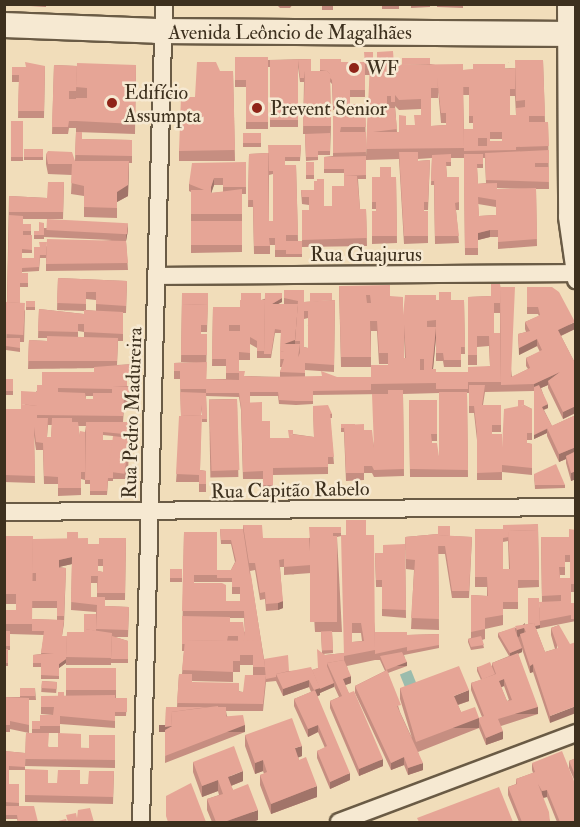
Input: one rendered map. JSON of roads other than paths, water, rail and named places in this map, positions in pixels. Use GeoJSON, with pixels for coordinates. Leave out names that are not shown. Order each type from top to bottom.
{"type":"FeatureCollection","features":[{"type":"Feature","properties":{"kind":"main road","name":"Avenida Leôncio de Magalhães"},"geometry":{"type":"LineString","coordinates":[[4,25],[164,31],[571,34]]}},
{"type":"Feature","properties":{"kind":"street","name":"Rua Pedro Madureira"},"geometry":{"type":"LineString","coordinates":[[141,822],[164,4]]}},
{"type":"Feature","properties":{"kind":"street"},"geometry":{"type":"LineString","coordinates":[[566,4],[571,34],[567,217],[575,276]]}},
{"type":"Feature","properties":{"kind":"street","name":"Rua Guajurus"},"geometry":{"type":"LineString","coordinates":[[158,276],[575,276]]}},
{"type":"Feature","properties":{"kind":"street","name":"Rua Capitão Rabelo"},"geometry":{"type":"LineString","coordinates":[[4,512],[150,513],[576,507]]}},
{"type":"Feature","properties":{"kind":"street"},"geometry":{"type":"LineString","coordinates":[[339,822],[576,733]]}},
{"type":"Feature","properties":{"kind":"place","name":"WF"},"geometry":{"type":"Point","coordinates":[354,68]}},
{"type":"Feature","properties":{"kind":"place","name":"Edifício Assumpta"},"geometry":{"type":"Point","coordinates":[112,103]}},
{"type":"Feature","properties":{"kind":"place","name":"Prevent Senior"},"geometry":{"type":"Point","coordinates":[257,108]}}]}
